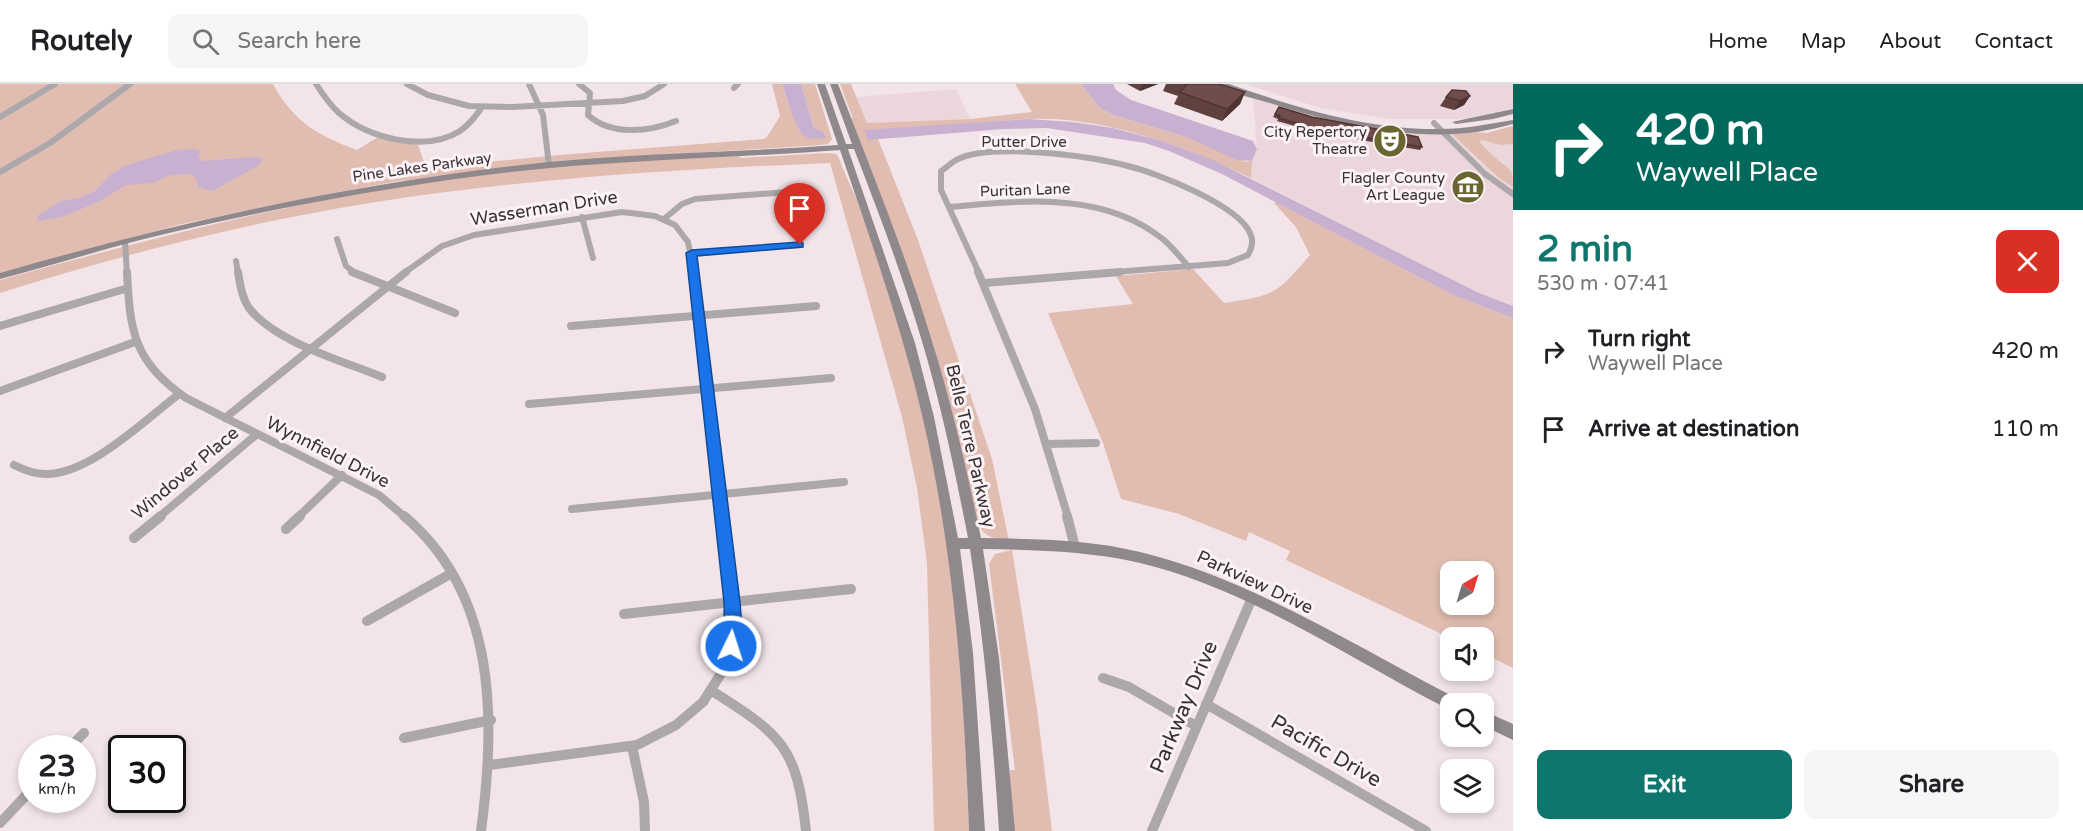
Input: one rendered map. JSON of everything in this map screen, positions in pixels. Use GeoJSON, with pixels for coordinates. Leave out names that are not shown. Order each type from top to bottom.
{"type":"FeatureCollection","features":[{"type":"Feature","properties":{"kind":"street"},"geometry":{"type":"LineString","coordinates":[[0,117],[55,84]]}},
{"type":"Feature","properties":{"kind":"street"},"geometry":{"type":"LineString","coordinates":[[0,172],[50,143],[130,84]]}},
{"type":"Feature","properties":{"kind":"street"},"geometry":{"type":"LineString","coordinates":[[316,84],[331,106],[352,121],[377,133],[409,141],[433,140],[456,133],[470,123],[482,107]]}},
{"type":"Feature","properties":{"kind":"street"},"geometry":{"type":"LineString","coordinates":[[407,84],[440,99],[482,107],[514,108],[633,100],[650,94],[664,84]]}},
{"type":"Feature","properties":{"kind":"street"},"geometry":{"type":"LineString","coordinates":[[529,84],[539,106],[546,132],[549,165]]}},
{"type":"Feature","properties":{"kind":"street"},"geometry":{"type":"LineString","coordinates":[[579,84],[589,91],[589,117],[607,128],[632,129],[662,126],[676,121]]}},
{"type":"Feature","properties":{"kind":"street","name":"Belle Terre Parkway"},"geometry":{"type":"LineString","coordinates":[[821,84],[914,357],[935,450],[953,543],[965,658],[976,831]]}},
{"type":"Feature","properties":{"kind":"street","name":"Belle Terre Parkway"},"geometry":{"type":"LineString","coordinates":[[834,84],[914,300],[955,443],[975,544],[995,689],[1007,831]]}},
{"type":"Feature","properties":{"kind":"street"},"geometry":{"type":"LineString","coordinates":[[1222,84],[1303,111],[1345,121],[1398,128],[1441,131],[1488,127],[1513,122]]}},
{"type":"Feature","properties":{"kind":"street"},"geometry":{"type":"LineString","coordinates":[[1241,84],[1331,111],[1385,120],[1434,123],[1480,119],[1513,111]]}},
{"type":"Feature","properties":{"kind":"street"},"geometry":{"type":"LineString","coordinates":[[1434,123],[1485,174],[1513,194]]}},
{"type":"Feature","properties":{"kind":"street","name":"Pine Lakes Parkway"},"geometry":{"type":"LineString","coordinates":[[0,276],[125,242],[253,211],[358,190],[443,177],[549,165],[856,146]]}},
{"type":"Feature","properties":{"kind":"street","name":"Putter Drive"},"geometry":{"type":"LineString","coordinates":[[985,283],[1228,263],[1244,258],[1250,252],[1253,244],[1250,232],[1229,212],[1196,192],[1154,174],[1115,162],[1040,152],[959,158],[945,165],[938,174],[939,185],[985,283],[1047,444],[1075,547]]}},
{"type":"Feature","properties":{"kind":"street"},"geometry":{"type":"LineString","coordinates":[[664,219],[682,204],[695,199],[787,192]]}},
{"type":"Feature","properties":{"kind":"street","name":"Puritan Lane"},"geometry":{"type":"LineString","coordinates":[[949,207],[1049,200],[1097,206],[1125,215],[1151,229],[1172,246],[1189,267]]}},
{"type":"Feature","properties":{"kind":"street","name":"Wasserman Drive"},"geometry":{"type":"LineString","coordinates":[[225,418],[388,286],[433,252],[458,240],[480,234],[626,212],[645,213],[664,219],[685,234],[692,253],[732,602],[733,632],[724,670],[712,691],[695,710],[676,725],[652,739],[632,746],[490,765]]}},
{"type":"Feature","properties":{"kind":"street"},"geometry":{"type":"LineString","coordinates":[[582,217],[593,258]]}},
{"type":"Feature","properties":{"kind":"street"},"geometry":{"type":"LineString","coordinates":[[337,239],[350,270],[455,313]]}},
{"type":"Feature","properties":{"kind":"street","name":"Wynnfield Drive"},"geometry":{"type":"LineString","coordinates":[[125,242],[135,342],[153,372],[179,394],[378,495],[408,517],[432,543],[452,573],[470,608],[482,645],[486,667],[491,720],[490,765],[481,831]]}},
{"type":"Feature","properties":{"kind":"street"},"geometry":{"type":"LineString","coordinates":[[692,253],[800,245]]}},
{"type":"Feature","properties":{"kind":"street"},"geometry":{"type":"LineString","coordinates":[[236,261],[245,300],[256,316],[273,329],[382,377]]}},
{"type":"Feature","properties":{"kind":"street"},"geometry":{"type":"LineString","coordinates":[[0,326],[128,288]]}},
{"type":"Feature","properties":{"kind":"street"},"geometry":{"type":"LineString","coordinates":[[571,326],[816,306]]}},
{"type":"Feature","properties":{"kind":"street"},"geometry":{"type":"LineString","coordinates":[[0,391],[135,342]]}},
{"type":"Feature","properties":{"kind":"street"},"geometry":{"type":"LineString","coordinates":[[529,404],[831,378]]}},
{"type":"Feature","properties":{"kind":"street"},"geometry":{"type":"LineString","coordinates":[[14,465],[27,472],[43,475],[62,473],[79,467],[102,453],[179,394]]}},
{"type":"Feature","properties":{"kind":"street","name":"Windover Place"},"geometry":{"type":"LineString","coordinates":[[134,538],[257,434]]}},
{"type":"Feature","properties":{"kind":"street"},"geometry":{"type":"LineString","coordinates":[[1047,444],[1096,443]]}},
{"type":"Feature","properties":{"kind":"street"},"geometry":{"type":"LineString","coordinates":[[286,529],[342,475]]}},
{"type":"Feature","properties":{"kind":"street"},"geometry":{"type":"LineString","coordinates":[[572,509],[844,482]]}},
{"type":"Feature","properties":{"kind":"street","name":"Parkview Drive"},"geometry":{"type":"LineString","coordinates":[[953,543],[1075,547],[1162,563],[1252,598],[1440,697]]}},
{"type":"Feature","properties":{"kind":"street"},"geometry":{"type":"LineString","coordinates":[[367,621],[452,573]]}},
{"type":"Feature","properties":{"kind":"street"},"geometry":{"type":"LineString","coordinates":[[624,614],[851,589]]}},
{"type":"Feature","properties":{"kind":"street","name":"Parkway Drive"},"geometry":{"type":"LineString","coordinates":[[1154,830],[1252,598]]}},
{"type":"Feature","properties":{"kind":"street"},"geometry":{"type":"LineString","coordinates":[[1103,678],[1134,689],[1196,726]]}},
{"type":"Feature","properties":{"kind":"street"},"geometry":{"type":"LineString","coordinates":[[712,691],[760,722],[784,748],[800,780],[806,831]]}},
{"type":"Feature","properties":{"kind":"street","name":"Pacific Drive"},"geometry":{"type":"LineString","coordinates":[[1206,704],[1426,831]]}},
{"type":"Feature","properties":{"kind":"street"},"geometry":{"type":"LineString","coordinates":[[404,738],[491,720]]}},
{"type":"Feature","properties":{"kind":"street"},"geometry":{"type":"LineString","coordinates":[[1494,723],[1513,732]]}},
{"type":"Feature","properties":{"kind":"street"},"geometry":{"type":"LineString","coordinates":[[632,746],[644,801],[645,831]]}},
{"type":"Feature","properties":{"kind":"street"},"geometry":{"type":"LineString","coordinates":[[0,823],[18,804]]}},
{"type":"Feature","properties":{"kind":"shaded area"},"geometry":{"type":"Polygon","coordinates":[[[0,84],[273,84],[298,118],[318,133],[357,150],[378,137],[418,145],[426,168],[764,139],[780,116],[772,84],[782,84],[788,103],[806,137],[818,131],[814,128],[801,84],[815,84],[832,139],[828,144],[821,145],[565,161],[399,181],[182,224],[0,273],[0,84]]]}},
{"type":"Feature","properties":{"kind":"shaded area"},"geometry":{"type":"Polygon","coordinates":[[[782,84],[801,84],[814,128],[823,132],[826,138],[810,139],[802,134],[782,84]]]}},
{"type":"Feature","properties":{"kind":"shaded area"},"geometry":{"type":"Polygon","coordinates":[[[840,84],[851,84],[867,123],[970,119],[1032,112],[1015,84],[1081,84],[1099,107],[1113,115],[1186,137],[1246,162],[1252,161],[1251,178],[1199,155],[1142,135],[1113,127],[1055,119],[988,123],[868,140],[878,139],[918,240],[992,459],[1009,541],[986,534],[978,524],[967,476],[840,84]]]}},
{"type":"Feature","properties":{"kind":"shaded area"},"geometry":{"type":"Polygon","coordinates":[[[1081,84],[1113,84],[1116,90],[1131,100],[1253,141],[1257,149],[1252,161],[1237,160],[1186,137],[1113,115],[1099,107],[1081,84]]]}},
{"type":"Feature","properties":{"kind":"shaded area"},"geometry":{"type":"Polygon","coordinates":[[[1245,84],[1513,84],[1513,108],[1470,119],[1389,119],[1321,108],[1245,84]]]}},
{"type":"Feature","properties":{"kind":"shaded area"},"geometry":{"type":"Polygon","coordinates":[[[956,89],[970,119],[867,123],[856,97],[956,89]]]}},
{"type":"Feature","properties":{"kind":"shaded area"},"geometry":{"type":"Polygon","coordinates":[[[1253,98],[1377,128],[1487,133],[1513,126],[1513,306],[1479,293],[1251,178],[1252,161],[1257,149],[1253,98]]]}},
{"type":"Feature","properties":{"kind":"shaded area"},"geometry":{"type":"Polygon","coordinates":[[[1028,119],[1113,128],[1162,141],[1211,159],[1479,293],[1513,306],[1513,318],[1455,296],[1222,174],[1145,143],[1047,128],[1004,129],[868,140],[864,130],[1028,119]]]}},
{"type":"Feature","properties":{"kind":"shaded area"},"geometry":{"type":"Polygon","coordinates":[[[1513,126],[1513,144],[1500,145],[1483,140],[1479,142],[1510,170],[1513,187],[1498,177],[1452,134],[1487,133],[1513,126]]]}},
{"type":"Feature","properties":{"kind":"shaded area"},"geometry":{"type":"Polygon","coordinates":[[[177,150],[201,151],[198,158],[203,161],[254,157],[262,158],[262,161],[258,166],[212,191],[198,187],[197,180],[192,174],[170,175],[153,183],[126,185],[100,201],[65,216],[39,221],[37,216],[61,201],[80,198],[95,191],[111,174],[127,165],[177,150]]]}},
{"type":"Feature","properties":{"kind":"shaded area"},"geometry":{"type":"Polygon","coordinates":[[[836,154],[839,158],[876,254],[910,365],[935,471],[951,573],[961,676],[969,831],[934,831],[927,563],[917,488],[902,417],[830,163],[599,176],[484,187],[370,203],[276,220],[183,241],[0,293],[0,280],[238,219],[383,189],[561,166],[836,154]]]}},
{"type":"Feature","properties":{"kind":"shaded area"},"geometry":{"type":"Polygon","coordinates":[[[1276,202],[1455,296],[1513,318],[1513,668],[1494,659],[1494,627],[1440,627],[1440,633],[1286,560],[1290,551],[1249,532],[1246,541],[1179,514],[1121,499],[1103,443],[1048,313],[1133,304],[1116,276],[1193,269],[1224,303],[1265,295],[1281,286],[1310,255],[1296,227],[1274,203],[1276,202]]]}},
{"type":"Feature","properties":{"kind":"shaded area"},"geometry":{"type":"Polygon","coordinates":[[[1012,550],[1037,709],[1052,831],[1013,831],[1009,778],[1010,770],[1015,770],[989,564],[995,554],[1012,550]]]}},
{"type":"Feature","properties":{"kind":"building"},"geometry":{"type":"Polygon","coordinates":[[[1183,84],[1219,84],[1245,92],[1227,109],[1179,92],[1187,85],[1183,84]]]}},
{"type":"Feature","properties":{"kind":"building"},"geometry":{"type":"Polygon","coordinates":[[[1452,90],[1466,91],[1470,96],[1460,101],[1446,97],[1452,90]]]}},
{"type":"Feature","properties":{"kind":"building"},"geometry":{"type":"Polygon","coordinates":[[[1279,107],[1312,117],[1418,137],[1422,147],[1321,130],[1279,118],[1280,116],[1275,114],[1279,107]]]}},
{"type":"Feature","properties":{"kind":"place","name":"City Repertory Theatre"},"geometry":{"type":"Point","coordinates":[1390,141]}},
{"type":"Feature","properties":{"kind":"place","name":"Flagler County Art League"},"geometry":{"type":"Point","coordinates":[1468,187]}},
{"type":"Feature","properties":{"kind":"route"},"geometry":{"type":"LineString","coordinates":[[731,646],[734,623],[732,602],[692,253],[800,245]]}}]}
